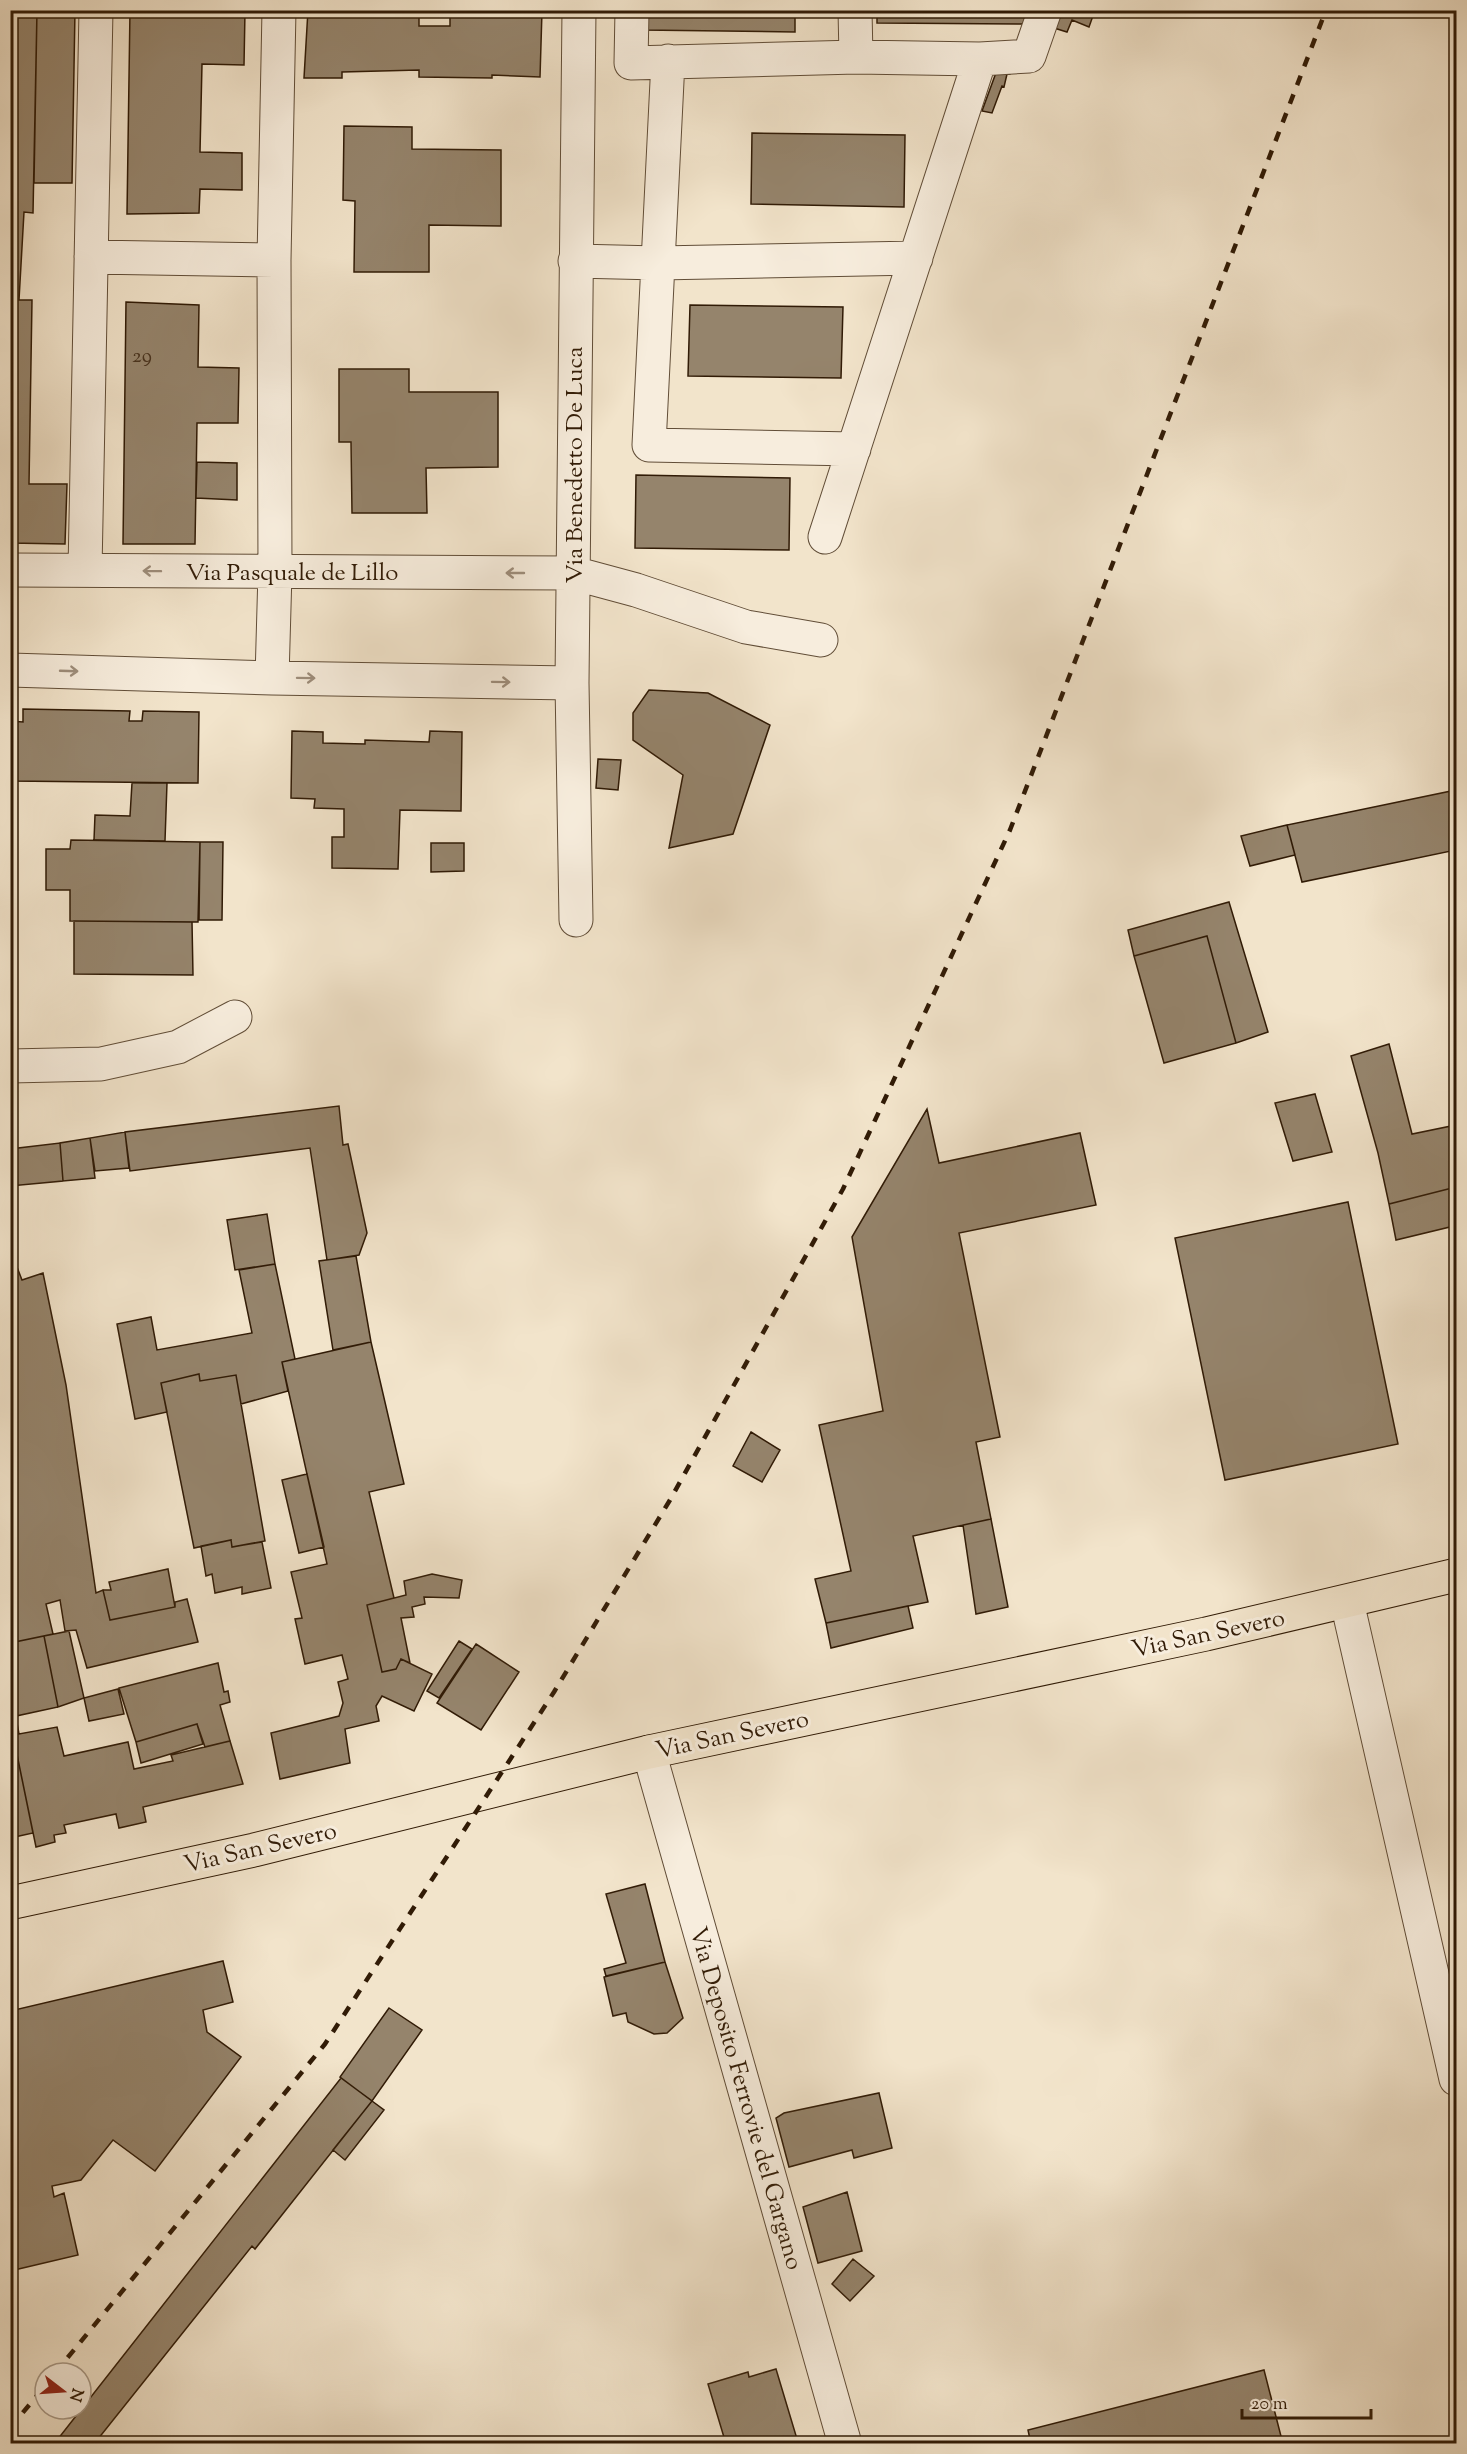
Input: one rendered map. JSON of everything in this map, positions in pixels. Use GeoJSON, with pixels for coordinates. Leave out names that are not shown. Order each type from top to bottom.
{"type":"FeatureCollection","features":[{"type":"Feature","properties":{"kind":"main road","name":"Via San Severo"},"geometry":{"type":"LineString","coordinates":[[10,1903],[254,1850],[649,1752],[1347,1602],[1456,1575]]}},
{"type":"Feature","properties":{"kind":"street"},"geometry":{"type":"LineString","coordinates":[[85,570],[96,10]]}},
{"type":"Feature","properties":{"kind":"street"},"geometry":{"type":"LineString","coordinates":[[272,678],[275,572],[274,260],[279,10]]}},
{"type":"Feature","properties":{"kind":"street","name":"Via Benedetto De Luca"},"geometry":{"type":"LineString","coordinates":[[576,920],[572,683],[579,10]]}},
{"type":"Feature","properties":{"kind":"street"},"geometry":{"type":"LineString","coordinates":[[632,10],[631,63],[856,57],[980,59],[1029,56],[1045,10]]}},
{"type":"Feature","properties":{"kind":"street"},"geometry":{"type":"LineString","coordinates":[[855,10],[856,57]]}},
{"type":"Feature","properties":{"kind":"street"},"geometry":{"type":"LineString","coordinates":[[825,537],[980,59]]}},
{"type":"Feature","properties":{"kind":"street"},"geometry":{"type":"LineString","coordinates":[[668,61],[649,445],[854,449]]}},
{"type":"Feature","properties":{"kind":"street"},"geometry":{"type":"LineString","coordinates":[[91,257],[274,260]]}},
{"type":"Feature","properties":{"kind":"street"},"geometry":{"type":"LineString","coordinates":[[575,261],[916,258]]}},
{"type":"Feature","properties":{"kind":"street","name":"Via Pasquale de Lillo"},"geometry":{"type":"LineString","coordinates":[[10,570],[573,573],[636,590],[746,627],[821,640]]}},
{"type":"Feature","properties":{"kind":"street"},"geometry":{"type":"LineString","coordinates":[[10,670],[272,678],[572,683]]}},
{"type":"Feature","properties":{"kind":"street"},"geometry":{"type":"LineString","coordinates":[[10,1066],[101,1064],[167,1050],[178,1047],[235,1017]]}},
{"type":"Feature","properties":{"kind":"street"},"geometry":{"type":"LineString","coordinates":[[1347,1602],[1456,2079]]}},
{"type":"Feature","properties":{"kind":"street","name":"Via Deposito Ferrovie del Gargano"},"geometry":{"type":"LineString","coordinates":[[649,1752],[845,2444]]}},
{"type":"Feature","properties":{"kind":"building"},"geometry":{"type":"Polygon","coordinates":[[[10,10],[37,10],[33,213],[24,212],[19,300],[32,300],[29,484],[67,484],[65,544],[10,543],[10,10]]]}},
{"type":"Feature","properties":{"kind":"building"},"geometry":{"type":"Polygon","coordinates":[[[37,10],[75,10],[72,183],[34,183],[37,10]]]}},
{"type":"Feature","properties":{"kind":"building"},"geometry":{"type":"Polygon","coordinates":[[[130,10],[245,11],[244,65],[202,64],[200,152],[242,153],[242,190],[200,189],[199,213],[127,214],[130,10]]]}},
{"type":"Feature","properties":{"kind":"building"},"geometry":{"type":"Polygon","coordinates":[[[308,10],[419,10],[419,26],[450,26],[450,10],[542,11],[540,77],[492,75],[492,78],[419,77],[419,70],[342,72],[342,78],[304,78],[308,10]]]}},
{"type":"Feature","properties":{"kind":"building"},"geometry":{"type":"Polygon","coordinates":[[[642,10],[795,10],[795,32],[642,30],[642,10]]]}},
{"type":"Feature","properties":{"kind":"building"},"geometry":{"type":"Polygon","coordinates":[[[877,10],[1029,10],[1029,24],[877,23],[877,10]]]}},
{"type":"Feature","properties":{"kind":"building"},"geometry":{"type":"Polygon","coordinates":[[[1060,10],[1095,10],[1089,27],[1072,20],[1067,32],[1054,28],[1060,10]]]}},
{"type":"Feature","properties":{"kind":"building"},"geometry":{"type":"Polygon","coordinates":[[[997,70],[1012,70],[1010,74],[1007,74],[1004,87],[1002,86],[992,113],[982,111],[997,70]]]}},
{"type":"Feature","properties":{"kind":"building"},"geometry":{"type":"Polygon","coordinates":[[[344,126],[412,127],[412,149],[501,150],[501,226],[429,225],[429,272],[354,272],[355,201],[343,200],[344,126]]]}},
{"type":"Feature","properties":{"kind":"building"},"geometry":{"type":"Polygon","coordinates":[[[752,133],[905,135],[904,207],[751,204],[752,133]]]}},
{"type":"Feature","properties":{"kind":"building"},"geometry":{"type":"Polygon","coordinates":[[[126,302],[199,305],[198,367],[239,368],[238,423],[197,423],[195,544],[123,544],[126,302]]]}},
{"type":"Feature","properties":{"kind":"building"},"geometry":{"type":"Polygon","coordinates":[[[690,305],[843,307],[841,378],[688,376],[690,305]]]}},
{"type":"Feature","properties":{"kind":"building"},"geometry":{"type":"Polygon","coordinates":[[[339,369],[409,369],[409,392],[498,392],[498,467],[426,468],[427,513],[352,513],[351,442],[339,442],[339,369]]]}},
{"type":"Feature","properties":{"kind":"building"},"geometry":{"type":"Polygon","coordinates":[[[197,462],[237,463],[237,500],[196,498],[197,462]]]}},
{"type":"Feature","properties":{"kind":"building"},"geometry":{"type":"Polygon","coordinates":[[[636,475],[790,478],[789,550],[635,548],[636,475]]]}},
{"type":"Feature","properties":{"kind":"building"},"geometry":{"type":"Polygon","coordinates":[[[649,690],[708,693],[770,725],[733,834],[669,848],[683,775],[633,740],[633,713],[649,690]]]}},
{"type":"Feature","properties":{"kind":"building"},"geometry":{"type":"Polygon","coordinates":[[[23,709],[130,711],[129,721],[142,721],[143,711],[199,712],[198,783],[10,781],[10,721],[23,722],[23,709]]]}},
{"type":"Feature","properties":{"kind":"building"},"geometry":{"type":"Polygon","coordinates":[[[292,731],[323,732],[323,743],[365,744],[365,740],[429,742],[430,731],[462,732],[461,811],[400,810],[398,869],[332,868],[332,837],[344,837],[344,809],[314,808],[315,799],[291,798],[292,731]]]}},
{"type":"Feature","properties":{"kind":"building"},"geometry":{"type":"Polygon","coordinates":[[[598,759],[621,760],[618,790],[596,788],[598,759]]]}},
{"type":"Feature","properties":{"kind":"building"},"geometry":{"type":"Polygon","coordinates":[[[132,783],[167,783],[165,841],[94,840],[95,815],[130,816],[132,783]]]}},
{"type":"Feature","properties":{"kind":"building"},"geometry":{"type":"Polygon","coordinates":[[[1456,790],[1456,850],[1302,882],[1287,825],[1456,790]]]}},
{"type":"Feature","properties":{"kind":"building"},"geometry":{"type":"Polygon","coordinates":[[[1287,825],[1295,855],[1250,866],[1241,836],[1287,825]]]}},
{"type":"Feature","properties":{"kind":"building"},"geometry":{"type":"Polygon","coordinates":[[[71,840],[200,842],[198,922],[70,921],[70,890],[46,890],[46,849],[70,849],[71,840]]]}},
{"type":"Feature","properties":{"kind":"building"},"geometry":{"type":"Polygon","coordinates":[[[200,842],[223,842],[222,920],[199,920],[200,842]]]}},
{"type":"Feature","properties":{"kind":"building"},"geometry":{"type":"Polygon","coordinates":[[[431,843],[464,843],[464,871],[431,872],[431,843]]]}},
{"type":"Feature","properties":{"kind":"building"},"geometry":{"type":"Polygon","coordinates":[[[1229,902],[1268,1032],[1236,1043],[1207,936],[1134,956],[1128,930],[1229,902]]]}},
{"type":"Feature","properties":{"kind":"building"},"geometry":{"type":"Polygon","coordinates":[[[74,921],[192,922],[193,975],[74,974],[74,921]]]}},
{"type":"Feature","properties":{"kind":"building"},"geometry":{"type":"Polygon","coordinates":[[[1207,936],[1236,1043],[1164,1063],[1134,956],[1207,936]]]}},
{"type":"Feature","properties":{"kind":"building"},"geometry":{"type":"Polygon","coordinates":[[[1389,1044],[1412,1134],[1456,1125],[1456,1187],[1389,1204],[1378,1153],[1351,1056],[1389,1044]]]}},
{"type":"Feature","properties":{"kind":"building"},"geometry":{"type":"Polygon","coordinates":[[[1315,1094],[1332,1152],[1293,1161],[1275,1103],[1315,1094]]]}},
{"type":"Feature","properties":{"kind":"building"},"geometry":{"type":"Polygon","coordinates":[[[339,1106],[343,1145],[348,1144],[367,1233],[359,1255],[327,1260],[310,1148],[130,1171],[125,1132],[339,1106]]]}},
{"type":"Feature","properties":{"kind":"building"},"geometry":{"type":"Polygon","coordinates":[[[927,1109],[939,1163],[1080,1133],[1096,1205],[959,1233],[1000,1437],[976,1442],[991,1519],[913,1536],[928,1602],[826,1623],[815,1579],[851,1571],[819,1425],[883,1411],[852,1237],[927,1109]]]}},
{"type":"Feature","properties":{"kind":"building"},"geometry":{"type":"Polygon","coordinates":[[[125,1132],[129,1168],[95,1171],[90,1138],[125,1132]]]}},
{"type":"Feature","properties":{"kind":"building"},"geometry":{"type":"Polygon","coordinates":[[[90,1138],[95,1178],[63,1181],[60,1143],[90,1138]]]}},
{"type":"Feature","properties":{"kind":"building"},"geometry":{"type":"Polygon","coordinates":[[[60,1143],[63,1181],[10,1186],[10,1149],[60,1143]]]}},
{"type":"Feature","properties":{"kind":"building"},"geometry":{"type":"Polygon","coordinates":[[[1456,1187],[1456,1232],[1451,1234],[1450,1227],[1396,1240],[1389,1204],[1456,1187]]]}},
{"type":"Feature","properties":{"kind":"building"},"geometry":{"type":"Polygon","coordinates":[[[1348,1202],[1398,1444],[1225,1480],[1175,1238],[1348,1202]]]}},
{"type":"Feature","properties":{"kind":"building"},"geometry":{"type":"Polygon","coordinates":[[[267,1214],[275,1264],[235,1270],[227,1220],[267,1214]]]}},
{"type":"Feature","properties":{"kind":"building"},"geometry":{"type":"Polygon","coordinates":[[[10,1249],[22,1280],[43,1273],[66,1385],[96,1593],[103,1590],[110,1620],[175,1607],[175,1602],[187,1599],[198,1642],[87,1668],[76,1630],[65,1631],[60,1600],[46,1604],[53,1634],[10,1643],[10,1249]]]}},
{"type":"Feature","properties":{"kind":"building"},"geometry":{"type":"Polygon","coordinates":[[[356,1256],[371,1342],[333,1350],[319,1261],[356,1256]]]}},
{"type":"Feature","properties":{"kind":"building"},"geometry":{"type":"Polygon","coordinates":[[[275,1264],[295,1359],[282,1362],[288,1391],[241,1404],[236,1375],[200,1381],[199,1374],[161,1383],[167,1412],[135,1419],[117,1324],[151,1317],[157,1350],[252,1333],[239,1270],[275,1264]]]}},
{"type":"Feature","properties":{"kind":"building"},"geometry":{"type":"Polygon","coordinates":[[[371,1342],[404,1484],[369,1492],[394,1598],[367,1605],[382,1672],[396,1669],[401,1659],[432,1674],[414,1711],[382,1696],[376,1706],[379,1721],[345,1729],[350,1763],[280,1779],[271,1733],[339,1716],[343,1703],[338,1682],[348,1679],[342,1655],[305,1664],[295,1619],[302,1618],[291,1572],[327,1564],[282,1362],[371,1342]]]}},
{"type":"Feature","properties":{"kind":"building"},"geometry":{"type":"Polygon","coordinates":[[[199,1374],[200,1381],[236,1375],[265,1541],[232,1547],[231,1540],[194,1548],[161,1383],[199,1374]]]}},
{"type":"Feature","properties":{"kind":"building"},"geometry":{"type":"Polygon","coordinates":[[[751,1432],[780,1450],[762,1482],[733,1466],[751,1432]]]}},
{"type":"Feature","properties":{"kind":"building"},"geometry":{"type":"Polygon","coordinates":[[[307,1474],[324,1547],[299,1553],[282,1480],[307,1474]]]}},
{"type":"Feature","properties":{"kind":"building"},"geometry":{"type":"Polygon","coordinates":[[[991,1519],[1008,1607],[976,1614],[963,1525],[991,1519]]]}},
{"type":"Feature","properties":{"kind":"building"},"geometry":{"type":"Polygon","coordinates":[[[231,1540],[232,1547],[262,1542],[271,1588],[242,1594],[242,1587],[215,1593],[212,1574],[206,1576],[201,1546],[231,1540]]]}},
{"type":"Feature","properties":{"kind":"building"},"geometry":{"type":"Polygon","coordinates":[[[168,1569],[175,1607],[110,1620],[103,1590],[111,1590],[109,1582],[168,1569]]]}},
{"type":"Feature","properties":{"kind":"building"},"geometry":{"type":"Polygon","coordinates":[[[432,1574],[462,1580],[459,1598],[424,1597],[425,1604],[412,1607],[414,1617],[401,1618],[410,1663],[401,1659],[396,1669],[382,1672],[367,1605],[406,1595],[404,1581],[432,1574]]]}},
{"type":"Feature","properties":{"kind":"building"},"geometry":{"type":"Polygon","coordinates":[[[908,1606],[913,1628],[831,1648],[826,1623],[908,1606]]]}},
{"type":"Feature","properties":{"kind":"building"},"geometry":{"type":"Polygon","coordinates":[[[69,1631],[84,1698],[58,1707],[44,1636],[69,1631]]]}},
{"type":"Feature","properties":{"kind":"building"},"geometry":{"type":"Polygon","coordinates":[[[44,1636],[58,1707],[16,1716],[10,1692],[10,1643],[44,1636]]]}},
{"type":"Feature","properties":{"kind":"building"},"geometry":{"type":"Polygon","coordinates":[[[459,1641],[472,1649],[439,1698],[427,1691],[459,1641]]]}},
{"type":"Feature","properties":{"kind":"building"},"geometry":{"type":"Polygon","coordinates":[[[476,1644],[519,1672],[481,1730],[437,1703],[476,1644]]]}},
{"type":"Feature","properties":{"kind":"building"},"geometry":{"type":"Polygon","coordinates":[[[218,1663],[224,1692],[228,1691],[230,1702],[220,1705],[230,1741],[205,1747],[197,1724],[136,1742],[119,1688],[218,1663]]]}},
{"type":"Feature","properties":{"kind":"building"},"geometry":{"type":"Polygon","coordinates":[[[118,1689],[124,1714],[89,1721],[84,1698],[118,1689]]]}},
{"type":"Feature","properties":{"kind":"building"},"geometry":{"type":"Polygon","coordinates":[[[15,1712],[19,1734],[13,1735],[33,1833],[10,1838],[10,1713],[15,1712]]]}},
{"type":"Feature","properties":{"kind":"building"},"geometry":{"type":"Polygon","coordinates":[[[197,1724],[203,1744],[141,1763],[136,1742],[197,1724]]]}},
{"type":"Feature","properties":{"kind":"building"},"geometry":{"type":"Polygon","coordinates":[[[57,1727],[64,1756],[128,1742],[134,1769],[173,1761],[171,1755],[230,1741],[243,1784],[143,1807],[146,1822],[119,1828],[116,1814],[64,1825],[66,1833],[54,1835],[55,1842],[36,1847],[13,1735],[57,1727]]]}},
{"type":"Feature","properties":{"kind":"building"},"geometry":{"type":"Polygon","coordinates":[[[645,1884],[665,1962],[606,1976],[604,1969],[626,1963],[606,1894],[645,1884]]]}},
{"type":"Feature","properties":{"kind":"building"},"geometry":{"type":"Polygon","coordinates":[[[223,1961],[233,2002],[203,2010],[207,2032],[241,2057],[155,2171],[113,2140],[81,2180],[52,2186],[54,2197],[64,2193],[78,2255],[10,2271],[10,2011],[223,1961]]]}},
{"type":"Feature","properties":{"kind":"building"},"geometry":{"type":"Polygon","coordinates":[[[665,1962],[683,2018],[667,2033],[654,2034],[628,2022],[626,2013],[613,2016],[604,1977],[665,1962]]]}},
{"type":"Feature","properties":{"kind":"building"},"geometry":{"type":"Polygon","coordinates":[[[389,2008],[422,2030],[372,2101],[340,2077],[389,2008]]]}},
{"type":"Feature","properties":{"kind":"building"},"geometry":{"type":"Polygon","coordinates":[[[341,2078],[372,2101],[255,2249],[252,2246],[94,2444],[54,2444],[72,2421],[93,2421],[93,2394],[341,2078]]]}},
{"type":"Feature","properties":{"kind":"building"},"geometry":{"type":"Polygon","coordinates":[[[879,2093],[892,2148],[854,2158],[852,2150],[789,2167],[776,2118],[784,2113],[879,2093]]]}},
{"type":"Feature","properties":{"kind":"building"},"geometry":{"type":"Polygon","coordinates":[[[372,2101],[384,2110],[345,2160],[333,2150],[372,2101]]]}},
{"type":"Feature","properties":{"kind":"building"},"geometry":{"type":"Polygon","coordinates":[[[847,2192],[862,2251],[818,2263],[803,2207],[847,2192]]]}},
{"type":"Feature","properties":{"kind":"building"},"geometry":{"type":"Polygon","coordinates":[[[853,2259],[874,2276],[850,2301],[832,2284],[853,2259]]]}},
{"type":"Feature","properties":{"kind":"building"},"geometry":{"type":"Polygon","coordinates":[[[776,2369],[797,2439],[783,2444],[726,2444],[708,2384],[748,2372],[749,2377],[776,2369]]]}},
{"type":"Feature","properties":{"kind":"building"},"geometry":{"type":"Polygon","coordinates":[[[1264,2370],[1283,2444],[1031,2444],[1028,2430],[1264,2370]]]}},
{"type":"Feature","properties":{"kind":"railway"},"geometry":{"type":"LineString","coordinates":[[65,2361],[325,2044],[554,1692],[670,1500],[843,1189],[1010,830],[1326,10]]}},
{"type":"Feature","properties":{"kind":"railway"},"geometry":{"type":"LineString","coordinates":[[10,2428],[33,2400]]}}]}
